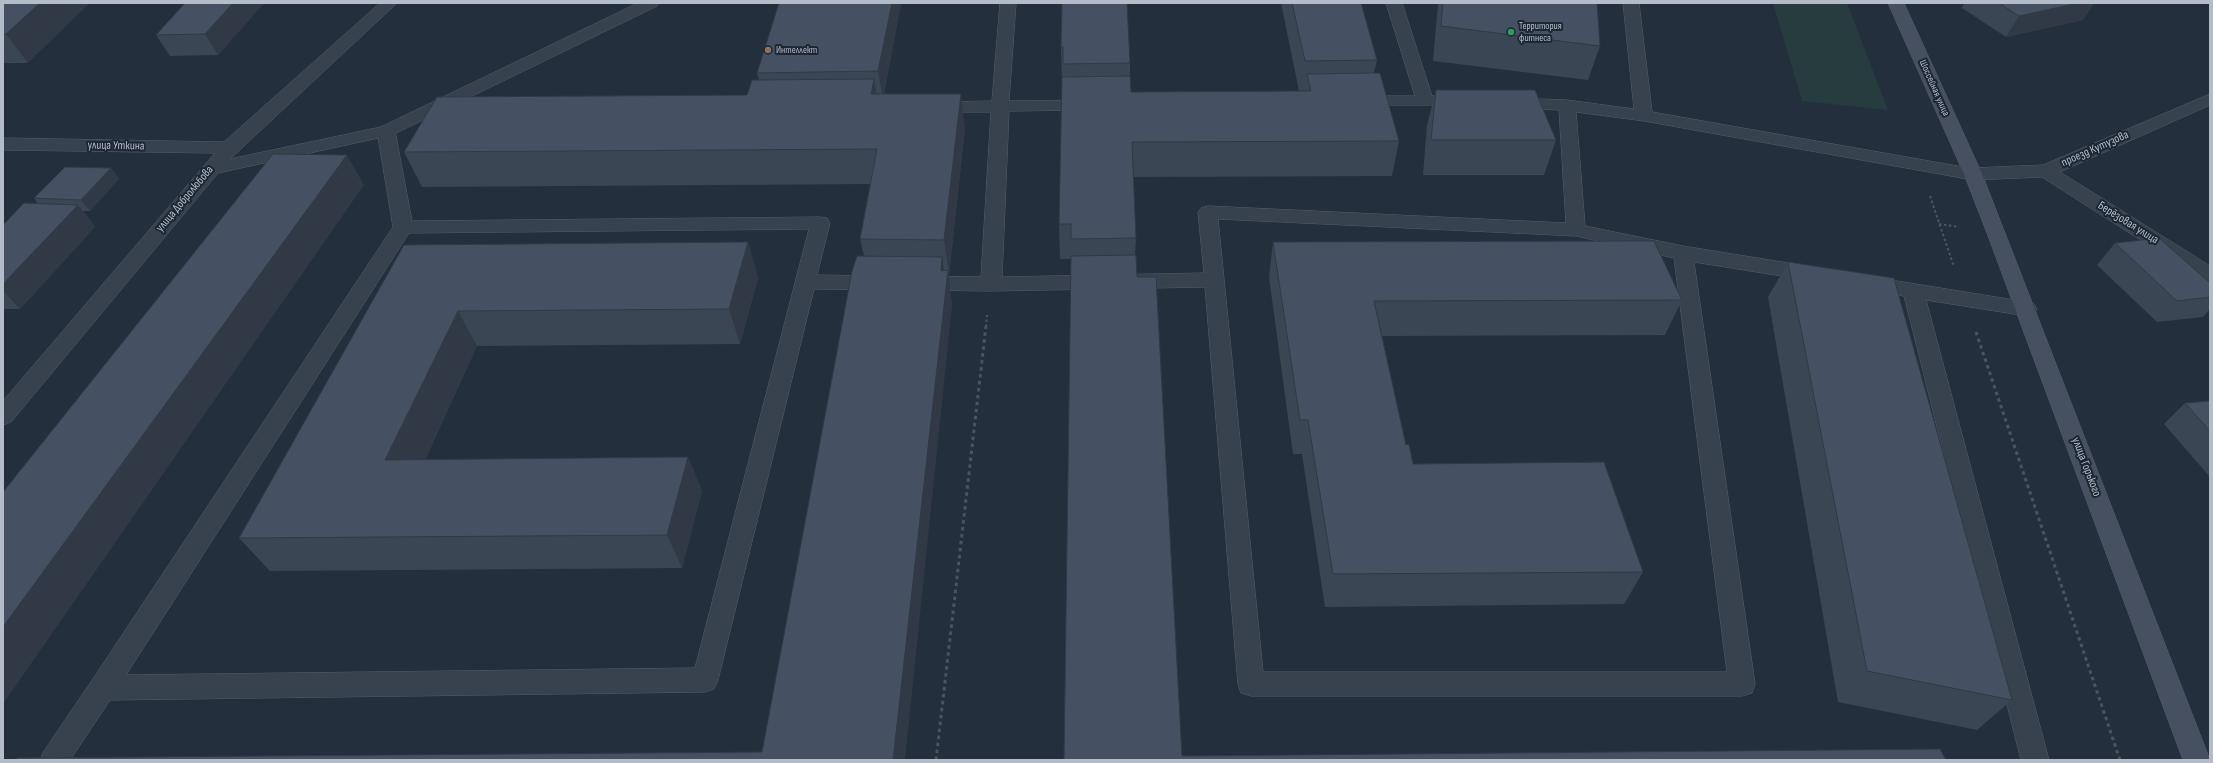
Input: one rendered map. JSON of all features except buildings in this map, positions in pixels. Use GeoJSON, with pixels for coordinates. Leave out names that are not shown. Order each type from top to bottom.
{"type":"FeatureCollection","features":[{"type":"Feature","properties":{"kind":"main road","name":"Шоссейная улица"},"geometry":{"type":"LineString","coordinates":[[1896,3],[1973,174]]}},
{"type":"Feature","properties":{"kind":"main road","name":"улица Горького"},"geometry":{"type":"LineString","coordinates":[[1973,174],[2027,310],[2197,760]]}},
{"type":"Feature","properties":{"kind":"street","name":"улица Добролюбова"},"geometry":{"type":"LineString","coordinates":[[3,416],[229,148],[389,3]]}},
{"type":"Feature","properties":{"kind":"street"},"geometry":{"type":"LineString","coordinates":[[210,170],[386,131],[651,3]]}},
{"type":"Feature","properties":{"kind":"street"},"geometry":{"type":"LineString","coordinates":[[991,284],[1000,106],[1008,3]]}},
{"type":"Feature","properties":{"kind":"street"},"geometry":{"type":"LineString","coordinates":[[1394,3],[1425,100]]}},
{"type":"Feature","properties":{"kind":"street"},"geometry":{"type":"LineString","coordinates":[[1631,3],[1644,116]]}},
{"type":"Feature","properties":{"kind":"street","name":"проезд Кутузова"},"geometry":{"type":"LineString","coordinates":[[1338,101],[1425,100],[1567,105],[1644,116],[1919,163],[1973,174],[2046,171],[2210,99]]}},
{"type":"Feature","properties":{"kind":"street"},"geometry":{"type":"LineString","coordinates":[[912,107],[1110,105]]}},
{"type":"Feature","properties":{"kind":"street"},"geometry":{"type":"LineString","coordinates":[[1567,105],[1576,230]]}},
{"type":"Feature","properties":{"kind":"street"},"geometry":{"type":"LineString","coordinates":[[428,111],[467,110]]}},
{"type":"Feature","properties":{"kind":"street"},"geometry":{"type":"LineString","coordinates":[[54,760],[103,688],[403,227],[386,131]]}},
{"type":"Feature","properties":{"kind":"street","name":"улица Уткина"},"geometry":{"type":"LineString","coordinates":[[3,144],[229,148]]}},
{"type":"Feature","properties":{"kind":"street","name":"Берёзовая улица"},"geometry":{"type":"LineString","coordinates":[[2046,171],[2210,275]]}},
{"type":"Feature","properties":{"kind":"street"},"geometry":{"type":"LineString","coordinates":[[1682,253],[1742,684],[1251,684],[1208,212],[1576,230],[1682,253],[1828,277]]}},
{"type":"Feature","properties":{"kind":"street"},"geometry":{"type":"LineString","coordinates":[[103,688],[705,680],[820,223],[403,227]]}},
{"type":"Feature","properties":{"kind":"street"},"geometry":{"type":"LineString","coordinates":[[806,282],[991,284],[1215,280]]}},
{"type":"Feature","properties":{"kind":"street"},"geometry":{"type":"LineString","coordinates":[[1851,281],[2027,310]]}},
{"type":"Feature","properties":{"kind":"street"},"geometry":{"type":"LineString","coordinates":[[1913,291],[2035,760]]}},
{"type":"Feature","properties":{"kind":"path"},"geometry":{"type":"LineString","coordinates":[[1919,163],[2120,760]]}},
{"type":"Feature","properties":{"kind":"path"},"geometry":{"type":"LineString","coordinates":[[936,760],[991,284]]}},
{"type":"Feature","properties":{"kind":"green space"},"geometry":{"type":"Polygon","coordinates":[[[1773,3],[1847,3],[1888,110],[1802,101],[1773,3]]]}},
{"type":"Feature","properties":{"kind":"place","name":"Территория фитнеса"},"geometry":{"type":"Point","coordinates":[1511,32]}},
{"type":"Feature","properties":{"kind":"place","name":"Интеллект"},"geometry":{"type":"Point","coordinates":[768,50]}}]}
